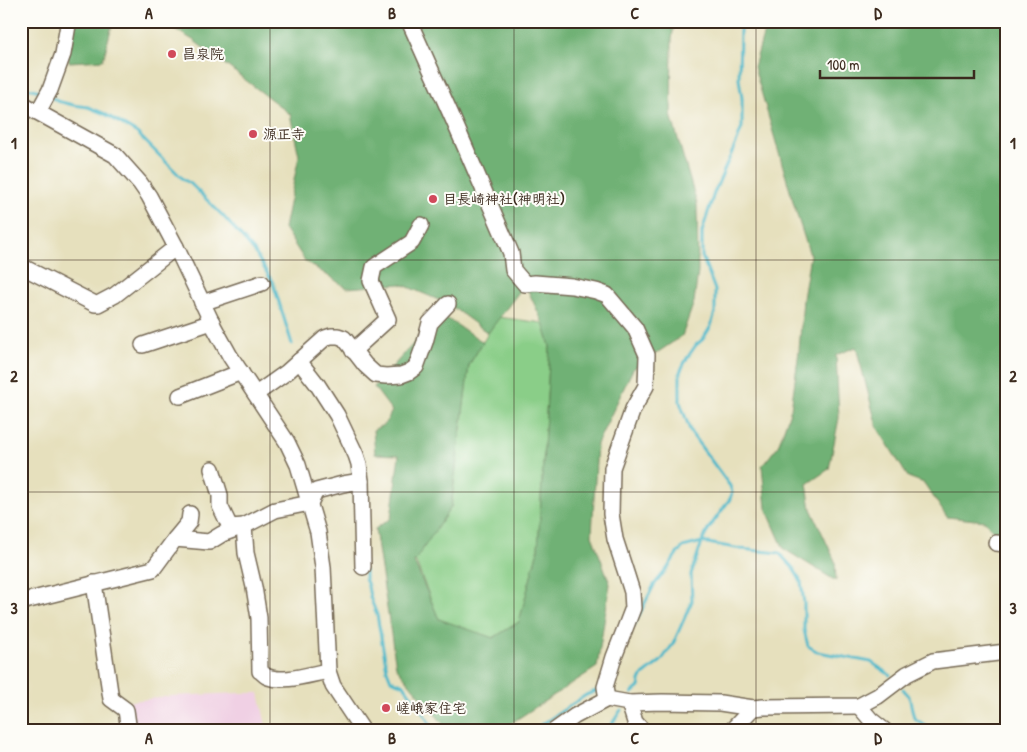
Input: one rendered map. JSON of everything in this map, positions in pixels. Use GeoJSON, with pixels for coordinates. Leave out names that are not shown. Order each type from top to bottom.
{"type":"FeatureCollection","features":[{"type":"Feature","properties":{"kind":"street"},"geometry":{"type":"LineString","coordinates":[[409,21],[511,253],[513,270],[525,284],[572,286],[607,295],[635,328],[647,355],[646,386],[633,409],[612,468],[611,514],[615,539],[632,592],[633,608],[614,657],[606,687],[607,699]]}},
{"type":"Feature","properties":{"kind":"street"},"geometry":{"type":"LineString","coordinates":[[44,101],[63,54],[68,25]]}},
{"type":"Feature","properties":{"kind":"street"},"geometry":{"type":"LineString","coordinates":[[21,103],[44,101],[115,155],[140,183],[150,196],[230,356],[288,442],[298,465],[318,532],[323,567],[328,671],[333,686],[362,731]]}},
{"type":"Feature","properties":{"kind":"street"},"geometry":{"type":"LineString","coordinates":[[353,351],[388,319],[371,281],[374,267],[412,242],[421,225]]}},
{"type":"Feature","properties":{"kind":"street"},"geometry":{"type":"LineString","coordinates":[[21,266],[98,304],[115,295],[176,247]]}},
{"type":"Feature","properties":{"kind":"street"},"geometry":{"type":"LineString","coordinates":[[202,303],[262,283]]}},
{"type":"Feature","properties":{"kind":"street"},"geometry":{"type":"LineString","coordinates":[[256,394],[287,372],[324,338],[331,336],[344,338],[365,365],[376,375],[401,375],[409,372],[416,367],[426,342],[430,323],[448,304]]}},
{"type":"Feature","properties":{"kind":"street"},"geometry":{"type":"LineString","coordinates":[[143,345],[212,322]]}},
{"type":"Feature","properties":{"kind":"street"},"geometry":{"type":"LineString","coordinates":[[299,361],[337,415],[359,464],[363,567]]}},
{"type":"Feature","properties":{"kind":"street"},"geometry":{"type":"LineString","coordinates":[[180,396],[241,372]]}},
{"type":"Feature","properties":{"kind":"street"},"geometry":{"type":"LineString","coordinates":[[212,469],[220,495],[220,506],[226,521],[230,527],[244,526]]}},
{"type":"Feature","properties":{"kind":"street"},"geometry":{"type":"LineString","coordinates":[[310,503],[316,491],[361,481]]}},
{"type":"Feature","properties":{"kind":"street"},"geometry":{"type":"LineString","coordinates":[[175,539],[209,542],[222,534],[244,526],[275,510],[310,503]]}},
{"type":"Feature","properties":{"kind":"street"},"geometry":{"type":"LineString","coordinates":[[21,602],[153,569],[189,522],[190,514]]}},
{"type":"Feature","properties":{"kind":"street"},"geometry":{"type":"LineString","coordinates":[[244,526],[246,553],[254,587],[258,618],[260,671],[267,677],[279,679],[328,671]]}},
{"type":"Feature","properties":{"kind":"street"},"geometry":{"type":"LineString","coordinates":[[94,583],[111,699],[126,710],[129,731]]}},
{"type":"Feature","properties":{"kind":"street"},"geometry":{"type":"LineString","coordinates":[[554,731],[575,716],[607,699],[629,703],[720,703],[753,708],[859,706],[878,696],[907,674],[933,661],[1006,652]]}},
{"type":"Feature","properties":{"kind":"street"},"geometry":{"type":"LineString","coordinates":[[629,703],[635,722],[643,731]]}},
{"type":"Feature","properties":{"kind":"street"},"geometry":{"type":"LineString","coordinates":[[859,706],[871,720],[885,731]]}},
{"type":"Feature","properties":{"kind":"street"},"geometry":{"type":"LineString","coordinates":[[731,731],[753,708]]}},
{"type":"Feature","properties":{"kind":"shaded area"},"geometry":{"type":"Polygon","coordinates":[[[259,693],[268,731],[131,731],[125,702],[172,696],[259,693]]]}},
{"type":"Feature","properties":{"kind":"green space"},"geometry":{"type":"Polygon","coordinates":[[[63,21],[113,21],[103,60],[69,62],[63,21]]]}},
{"type":"Feature","properties":{"kind":"green space"},"geometry":{"type":"Polygon","coordinates":[[[161,21],[674,21],[671,115],[697,204],[698,272],[694,302],[682,336],[633,369],[597,444],[592,535],[610,584],[597,667],[499,731],[449,731],[396,667],[375,529],[391,518],[399,455],[375,454],[373,430],[385,424],[392,411],[374,387],[414,343],[437,312],[483,342],[469,365],[451,507],[414,562],[439,619],[493,638],[519,622],[538,550],[550,346],[543,323],[525,284],[488,333],[448,304],[401,284],[347,288],[305,261],[284,228],[299,156],[290,114],[193,40],[161,21]]]}},
{"type":"Feature","properties":{"kind":"green space"},"geometry":{"type":"Polygon","coordinates":[[[767,21],[1006,21],[1006,541],[1001,541],[985,521],[947,517],[924,483],[908,477],[877,427],[856,347],[836,355],[839,418],[829,469],[807,484],[811,509],[835,561],[836,581],[784,549],[766,508],[762,466],[778,446],[791,409],[799,351],[803,299],[810,255],[754,67],[767,21]]]}},
{"type":"Feature","properties":{"kind":"green space"},"geometry":{"type":"Polygon","coordinates":[[[498,317],[543,323],[550,346],[538,550],[519,622],[493,638],[439,620],[415,560],[451,507],[469,365],[498,317]]]}},
{"type":"Feature","properties":{"kind":"waterway"},"geometry":{"type":"LineString","coordinates":[[632,693],[639,687],[643,675],[661,661],[673,644],[692,601],[691,574],[702,542],[709,528],[730,499],[732,492],[730,486],[691,433],[680,402],[680,372],[687,358],[711,326],[715,312],[715,290],[702,256],[702,232],[714,193],[742,127],[742,98],[739,79],[740,31],[743,21]]}},
{"type":"Feature","properties":{"kind":"waterway"},"geometry":{"type":"LineString","coordinates":[[21,86],[44,93]]}},
{"type":"Feature","properties":{"kind":"waterway"},"geometry":{"type":"LineString","coordinates":[[51,97],[57,101],[88,107],[105,114],[137,133],[223,216],[254,251],[273,283],[292,344]]}},
{"type":"Feature","properties":{"kind":"waterway"},"geometry":{"type":"LineString","coordinates":[[634,625],[654,585],[683,547],[702,542],[779,553],[794,569],[801,582],[804,603],[804,630],[808,646],[818,652],[871,662],[890,675]]}},
{"type":"Feature","properties":{"kind":"waterway"},"geometry":{"type":"LineString","coordinates":[[365,571],[365,578],[377,615],[387,670],[391,680],[404,685],[435,731]]}},
{"type":"Feature","properties":{"kind":"waterway"},"geometry":{"type":"LineString","coordinates":[[903,689],[909,696],[914,718],[934,731]]}},
{"type":"Feature","properties":{"kind":"waterway"},"geometry":{"type":"LineString","coordinates":[[532,731],[586,695],[596,691]]}},
{"type":"Feature","properties":{"kind":"waterway"},"geometry":{"type":"LineString","coordinates":[[607,731],[621,710]]}},
{"type":"Feature","properties":{"kind":"place","name":"昌泉院"},"geometry":{"type":"Point","coordinates":[172,54]}},
{"type":"Feature","properties":{"kind":"place","name":"源正寺"},"geometry":{"type":"Point","coordinates":[253,134]}},
{"type":"Feature","properties":{"kind":"place","name":"目長崎神社(神明社)"},"geometry":{"type":"Point","coordinates":[433,199]}},
{"type":"Feature","properties":{"kind":"place","name":"嵯峨家住宅"},"geometry":{"type":"Point","coordinates":[386,708]}}]}
